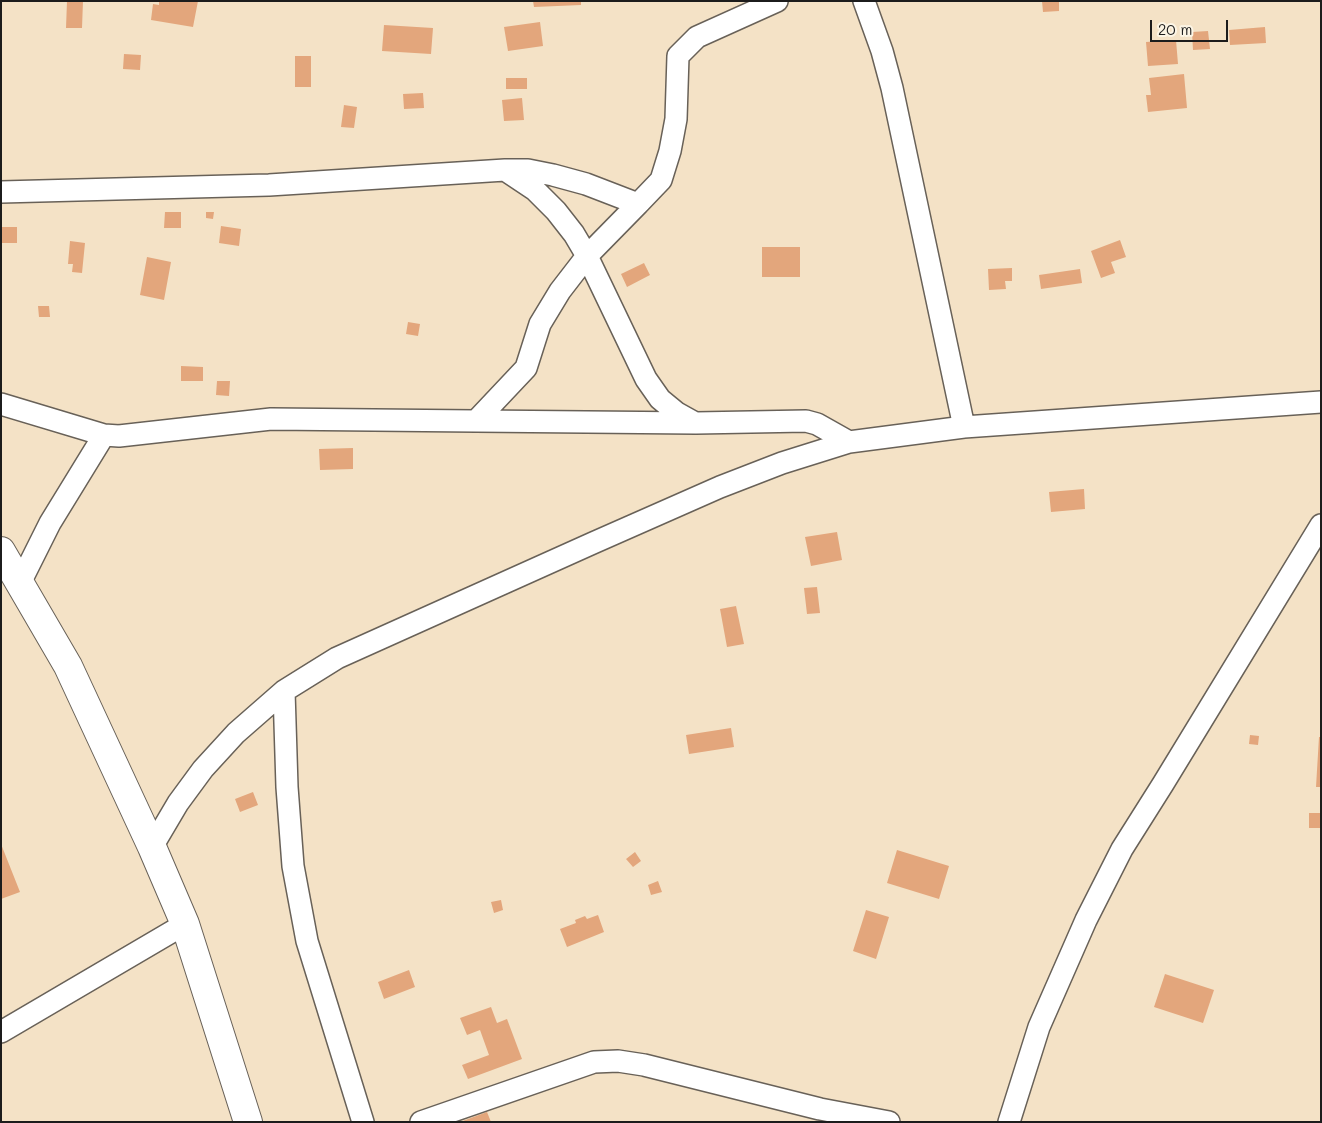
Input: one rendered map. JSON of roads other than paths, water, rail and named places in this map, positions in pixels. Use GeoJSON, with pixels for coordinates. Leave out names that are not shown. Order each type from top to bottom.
{"type":"FeatureCollection","features":[{"type":"Feature","properties":{"kind":"street"},"geometry":{"type":"LineString","coordinates":[[476,421],[526,368],[536,336],[547,312],[560,291],[587,256],[661,180],[670,151],[676,120],[678,56],[697,37],[777,1]]}},
{"type":"Feature","properties":{"kind":"street"},"geometry":{"type":"LineString","coordinates":[[864,1],[882,51],[892,88],[964,427]]}},
{"type":"Feature","properties":{"kind":"street"},"geometry":{"type":"LineString","coordinates":[[505,170],[535,190],[556,211],[574,234],[587,256],[646,379],[660,399],[677,414],[696,423]]}},
{"type":"Feature","properties":{"kind":"street"},"geometry":{"type":"LineString","coordinates":[[1,192],[269,185],[528,170],[586,184],[638,204]]}},
{"type":"Feature","properties":{"kind":"street"},"geometry":{"type":"LineString","coordinates":[[152,847],[178,803],[203,769],[236,733],[284,691],[338,658],[593,542],[764,470],[848,442],[964,427],[1321,402]]}},
{"type":"Feature","properties":{"kind":"street"},"geometry":{"type":"LineString","coordinates":[[1,404],[104,435],[132,436],[271,419],[696,423],[806,421],[817,424],[848,442]]}},
{"type":"Feature","properties":{"kind":"street"},"geometry":{"type":"LineString","coordinates":[[20,583],[50,524],[104,435]]}},
{"type":"Feature","properties":{"kind":"street"},"geometry":{"type":"LineString","coordinates":[[1009,1122],[1039,1027],[1086,920],[1122,849],[1321,525]]}},
{"type":"Feature","properties":{"kind":"street"},"geometry":{"type":"LineString","coordinates":[[1,551],[68,666],[152,847],[185,924],[248,1122]]}},
{"type":"Feature","properties":{"kind":"street"},"geometry":{"type":"LineString","coordinates":[[284,691],[286,786],[293,866],[307,941],[363,1122]]}},
{"type":"Feature","properties":{"kind":"street"},"geometry":{"type":"LineString","coordinates":[[1,1032],[185,924]]}},
{"type":"Feature","properties":{"kind":"street"},"geometry":{"type":"LineString","coordinates":[[421,1122],[594,1062],[618,1061],[644,1065],[820,1109],[889,1122]]}}]}
